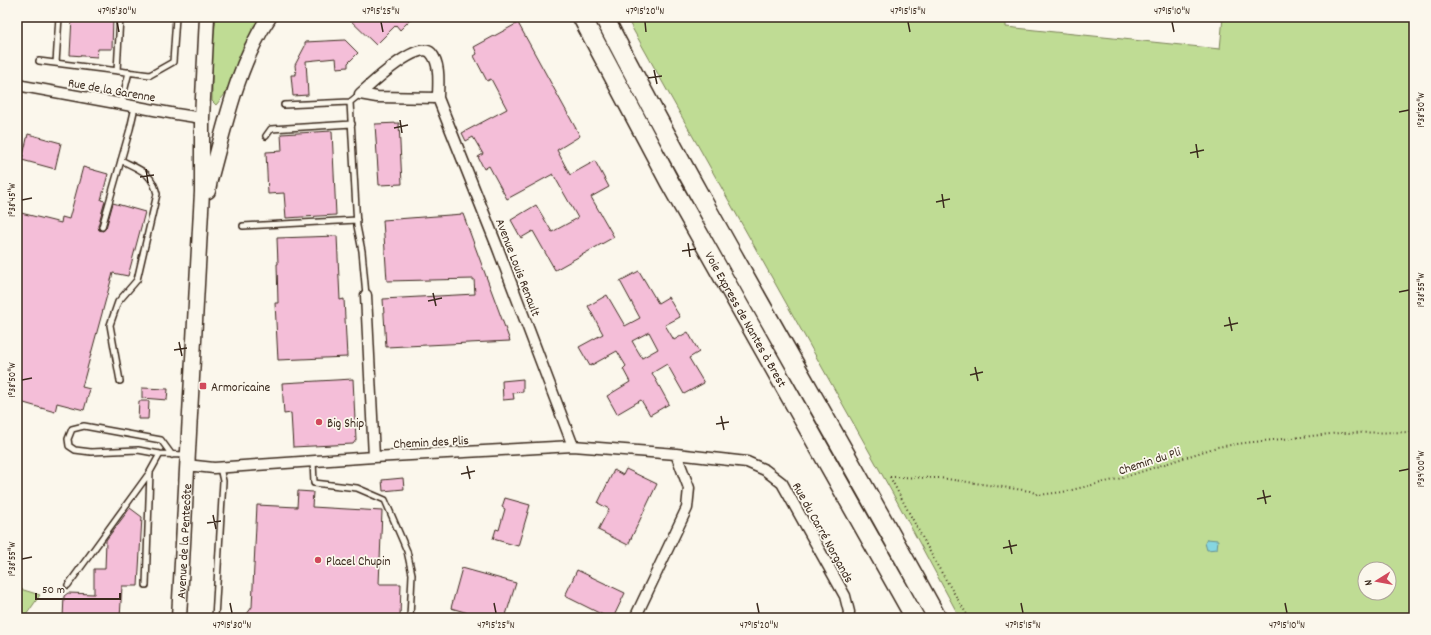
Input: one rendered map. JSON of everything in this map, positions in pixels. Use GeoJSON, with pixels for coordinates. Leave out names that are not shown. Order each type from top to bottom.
{"type":"FeatureCollection","features":[{"type":"Feature","properties":{"kind":"highway","name":"Voie Express de Nantes à Brest"},"geometry":{"type":"LineString","coordinates":[[582,17],[640,129],[915,618]]}},
{"type":"Feature","properties":{"kind":"highway","name":"Voie Express de Nantes à Brest"},"geometry":{"type":"LineString","coordinates":[[604,17],[716,224],[937,618]]}},
{"type":"Feature","properties":{"kind":"main road"},"geometry":{"type":"LineString","coordinates":[[198,261],[210,180],[227,119],[240,78],[260,31],[269,17]]}},
{"type":"Feature","properties":{"kind":"main road"},"geometry":{"type":"LineString","coordinates":[[198,261],[202,192],[202,118],[208,20]]}},
{"type":"Feature","properties":{"kind":"main road"},"geometry":{"type":"LineString","coordinates":[[202,118],[227,119]]}},
{"type":"Feature","properties":{"kind":"main road","name":"Avenue de la Pentecôte"},"geometry":{"type":"LineString","coordinates":[[179,618],[198,261]]}},
{"type":"Feature","properties":{"kind":"street","name":"Avenue Louis Renault"},"geometry":{"type":"LineString","coordinates":[[360,94],[378,77],[399,61],[421,50],[427,50],[431,54],[435,61],[437,72],[438,98],[497,246],[573,446]]}},
{"type":"Feature","properties":{"kind":"street","name":"Rue de la Garenne"},"geometry":{"type":"LineString","coordinates":[[17,85],[202,118]]}},
{"type":"Feature","properties":{"kind":"street"},"geometry":{"type":"LineString","coordinates":[[360,94],[377,97],[438,98]]}},
{"type":"Feature","properties":{"kind":"street"},"geometry":{"type":"LineString","coordinates":[[366,295],[374,457]]}},
{"type":"Feature","properties":{"kind":"street","name":"Chemin des Plis"},"geometry":{"type":"LineString","coordinates":[[187,460],[220,468],[374,457],[573,446],[676,454]]}},
{"type":"Feature","properties":{"kind":"street"},"geometry":{"type":"LineString","coordinates":[[634,618],[686,508],[689,488],[676,454]]}},
{"type":"Feature","properties":{"kind":"street","name":"Rue du Carré Norgands"},"geometry":{"type":"LineString","coordinates":[[676,454],[747,462],[765,470],[782,483],[846,596],[849,612],[848,618]]}},
{"type":"Feature","properties":{"kind":"lane"},"geometry":{"type":"LineString","coordinates":[[56,63],[59,17]]}},
{"type":"Feature","properties":{"kind":"lane"},"geometry":{"type":"LineString","coordinates":[[117,71],[120,17]]}},
{"type":"Feature","properties":{"kind":"lane"},"geometry":{"type":"LineString","coordinates":[[39,61],[150,75],[173,62],[176,17]]}},
{"type":"Feature","properties":{"kind":"lane"},"geometry":{"type":"LineString","coordinates":[[121,104],[129,72]]}},
{"type":"Feature","properties":{"kind":"lane"},"geometry":{"type":"LineString","coordinates":[[284,106],[350,102],[360,94]]}},
{"type":"Feature","properties":{"kind":"lane"},"geometry":{"type":"LineString","coordinates":[[350,102],[357,220],[362,251],[366,295]]}},
{"type":"Feature","properties":{"kind":"lane"},"geometry":{"type":"LineString","coordinates":[[102,227],[122,160],[135,107]]}},
{"type":"Feature","properties":{"kind":"lane"},"geometry":{"type":"LineString","coordinates":[[266,136],[271,129],[352,124]]}},
{"type":"Feature","properties":{"kind":"lane"},"geometry":{"type":"LineString","coordinates":[[120,381],[110,324],[118,302],[137,280],[157,194],[154,183],[146,173],[122,160]]}},
{"type":"Feature","properties":{"kind":"lane"},"geometry":{"type":"LineString","coordinates":[[243,226],[357,220]]}},
{"type":"Feature","properties":{"kind":"lane"},"geometry":{"type":"LineString","coordinates":[[172,455],[160,440],[84,426],[72,429],[68,440],[69,446],[75,450],[91,452],[138,450],[172,455],[187,460]]}},
{"type":"Feature","properties":{"kind":"lane"},"geometry":{"type":"LineString","coordinates":[[68,586],[150,472],[160,454]]}},
{"type":"Feature","properties":{"kind":"lane"},"geometry":{"type":"LineString","coordinates":[[313,461],[314,483],[357,488],[385,500],[407,551],[412,574],[410,618]]}},
{"type":"Feature","properties":{"kind":"lane"},"geometry":{"type":"LineString","coordinates":[[215,618],[223,481],[220,468]]}},
{"type":"Feature","properties":{"kind":"lane"},"geometry":{"type":"LineString","coordinates":[[146,585],[150,472]]}},
{"type":"Feature","properties":{"kind":"path","name":"Chemin du Pli"},"geometry":{"type":"LineString","coordinates":[[969,618],[890,477],[940,478],[1030,491],[1039,495],[1063,492],[1122,478],[1217,447],[1340,433],[1414,432]]}},
{"type":"Feature","properties":{"kind":"green space"},"geometry":{"type":"Polygon","coordinates":[[[216,17],[265,17],[230,88],[216,105],[212,101],[212,51],[216,17]]]}},
{"type":"Feature","properties":{"kind":"green space"},"geometry":{"type":"Polygon","coordinates":[[[626,17],[1006,17],[1006,27],[1220,49],[1223,17],[1414,17],[1414,618],[960,618],[893,494],[626,17]]]}},
{"type":"Feature","properties":{"kind":"green space"},"geometry":{"type":"Polygon","coordinates":[[[17,588],[40,595],[24,618],[17,618],[17,588]]]}},
{"type":"Feature","properties":{"kind":"water"},"geometry":{"type":"Polygon","coordinates":[[[1207,539],[1218,540],[1217,549],[1207,550],[1205,543],[1207,539]]]}},
{"type":"Feature","properties":{"kind":"building"},"geometry":{"type":"Polygon","coordinates":[[[72,17],[113,17],[112,49],[98,49],[97,57],[70,55],[72,17]]]}},
{"type":"Feature","properties":{"kind":"building"},"geometry":{"type":"Polygon","coordinates":[[[347,17],[413,17],[400,30],[396,25],[376,45],[347,17]]]}},
{"type":"Feature","properties":{"kind":"building"},"geometry":{"type":"Polygon","coordinates":[[[518,23],[580,136],[557,150],[570,175],[595,161],[609,187],[591,197],[614,237],[555,270],[533,231],[521,238],[511,220],[536,205],[552,232],[578,218],[553,174],[507,199],[489,166],[484,169],[478,157],[483,154],[473,137],[466,141],[462,133],[507,109],[491,79],[487,81],[474,56],[477,54],[474,47],[518,23]]]}},
{"type":"Feature","properties":{"kind":"building"},"geometry":{"type":"Polygon","coordinates":[[[345,40],[358,53],[348,63],[348,67],[337,68],[336,58],[306,61],[308,95],[293,96],[291,75],[296,75],[295,65],[305,46],[305,42],[345,40]]]}},
{"type":"Feature","properties":{"kind":"building"},"geometry":{"type":"Polygon","coordinates":[[[399,123],[402,184],[379,185],[375,124],[399,123]]]}},
{"type":"Feature","properties":{"kind":"building"},"geometry":{"type":"Polygon","coordinates":[[[332,131],[336,215],[286,218],[284,193],[268,194],[266,152],[282,151],[281,134],[332,131]]]}},
{"type":"Feature","properties":{"kind":"building"},"geometry":{"type":"Polygon","coordinates":[[[28,134],[61,143],[55,169],[22,160],[28,134]]]}},
{"type":"Feature","properties":{"kind":"building"},"geometry":{"type":"Polygon","coordinates":[[[83,167],[108,174],[101,200],[105,201],[98,226],[99,230],[103,231],[106,228],[113,203],[145,212],[128,276],[113,273],[82,387],[90,389],[84,410],[57,403],[55,412],[17,401],[17,212],[61,223],[62,217],[69,219],[83,167]]]}},
{"type":"Feature","properties":{"kind":"building"},"geometry":{"type":"Polygon","coordinates":[[[463,214],[510,341],[386,347],[383,299],[475,294],[474,279],[387,281],[383,220],[463,214]]]}},
{"type":"Feature","properties":{"kind":"building"},"geometry":{"type":"Polygon","coordinates":[[[337,236],[340,300],[344,299],[347,357],[278,360],[275,303],[278,303],[277,238],[337,236]]]}},
{"type":"Feature","properties":{"kind":"building"},"geometry":{"type":"Polygon","coordinates":[[[639,271],[658,303],[668,297],[680,317],[665,325],[674,340],[688,332],[699,352],[689,358],[704,383],[684,394],[667,364],[652,373],[669,404],[650,415],[641,400],[617,414],[607,396],[630,382],[623,369],[626,366],[617,351],[590,366],[579,347],[603,334],[588,306],[607,295],[625,326],[640,318],[620,281],[639,271]],[[649,332],[632,341],[642,358],[658,349],[649,332]]]}},
{"type":"Feature","properties":{"kind":"building"},"geometry":{"type":"Polygon","coordinates":[[[353,379],[356,440],[353,444],[293,447],[291,413],[284,414],[282,383],[353,379]]]}},
{"type":"Feature","properties":{"kind":"building"},"geometry":{"type":"Polygon","coordinates":[[[523,379],[523,392],[513,393],[514,399],[503,400],[502,381],[523,379]]]}},
{"type":"Feature","properties":{"kind":"building"},"geometry":{"type":"Polygon","coordinates":[[[142,388],[168,389],[167,400],[142,398],[142,388]]]}},
{"type":"Feature","properties":{"kind":"building"},"geometry":{"type":"Polygon","coordinates":[[[139,401],[149,401],[148,419],[138,419],[139,401]]]}},
{"type":"Feature","properties":{"kind":"building"},"geometry":{"type":"Polygon","coordinates":[[[626,469],[657,484],[628,545],[598,530],[609,509],[598,503],[614,470],[623,475],[626,469]]]}},
{"type":"Feature","properties":{"kind":"building"},"geometry":{"type":"Polygon","coordinates":[[[403,478],[404,489],[383,491],[382,480],[403,478]]]}},
{"type":"Feature","properties":{"kind":"building","name":"Placel Chupin"},"geometry":{"type":"Polygon","coordinates":[[[298,491],[313,492],[312,507],[382,511],[379,584],[401,584],[400,618],[244,618],[252,607],[257,505],[297,507],[298,491]]]}},
{"type":"Feature","properties":{"kind":"building"},"geometry":{"type":"Polygon","coordinates":[[[505,498],[530,505],[518,546],[493,539],[496,529],[499,530],[505,509],[502,507],[505,498]]]}},
{"type":"Feature","properties":{"kind":"building"},"geometry":{"type":"Polygon","coordinates":[[[130,508],[142,517],[138,586],[122,586],[120,618],[63,618],[64,596],[68,593],[94,594],[94,569],[105,569],[106,540],[130,508]]]}},
{"type":"Feature","properties":{"kind":"building"},"geometry":{"type":"Polygon","coordinates":[[[462,568],[516,583],[505,618],[485,618],[451,608],[462,568]]]}},
{"type":"Feature","properties":{"kind":"building"},"geometry":{"type":"Polygon","coordinates":[[[577,570],[625,593],[613,618],[609,618],[565,596],[577,570]]]}},
{"type":"Feature","properties":{"kind":"place","name":"Armoricaine"},"geometry":{"type":"Point","coordinates":[203,386]}},
{"type":"Feature","properties":{"kind":"place","name":"Big Ship"},"geometry":{"type":"Point","coordinates":[319,422]}},
{"type":"Feature","properties":{"kind":"place","name":"Placel Chupin"},"geometry":{"type":"Point","coordinates":[318,560]}}]}
